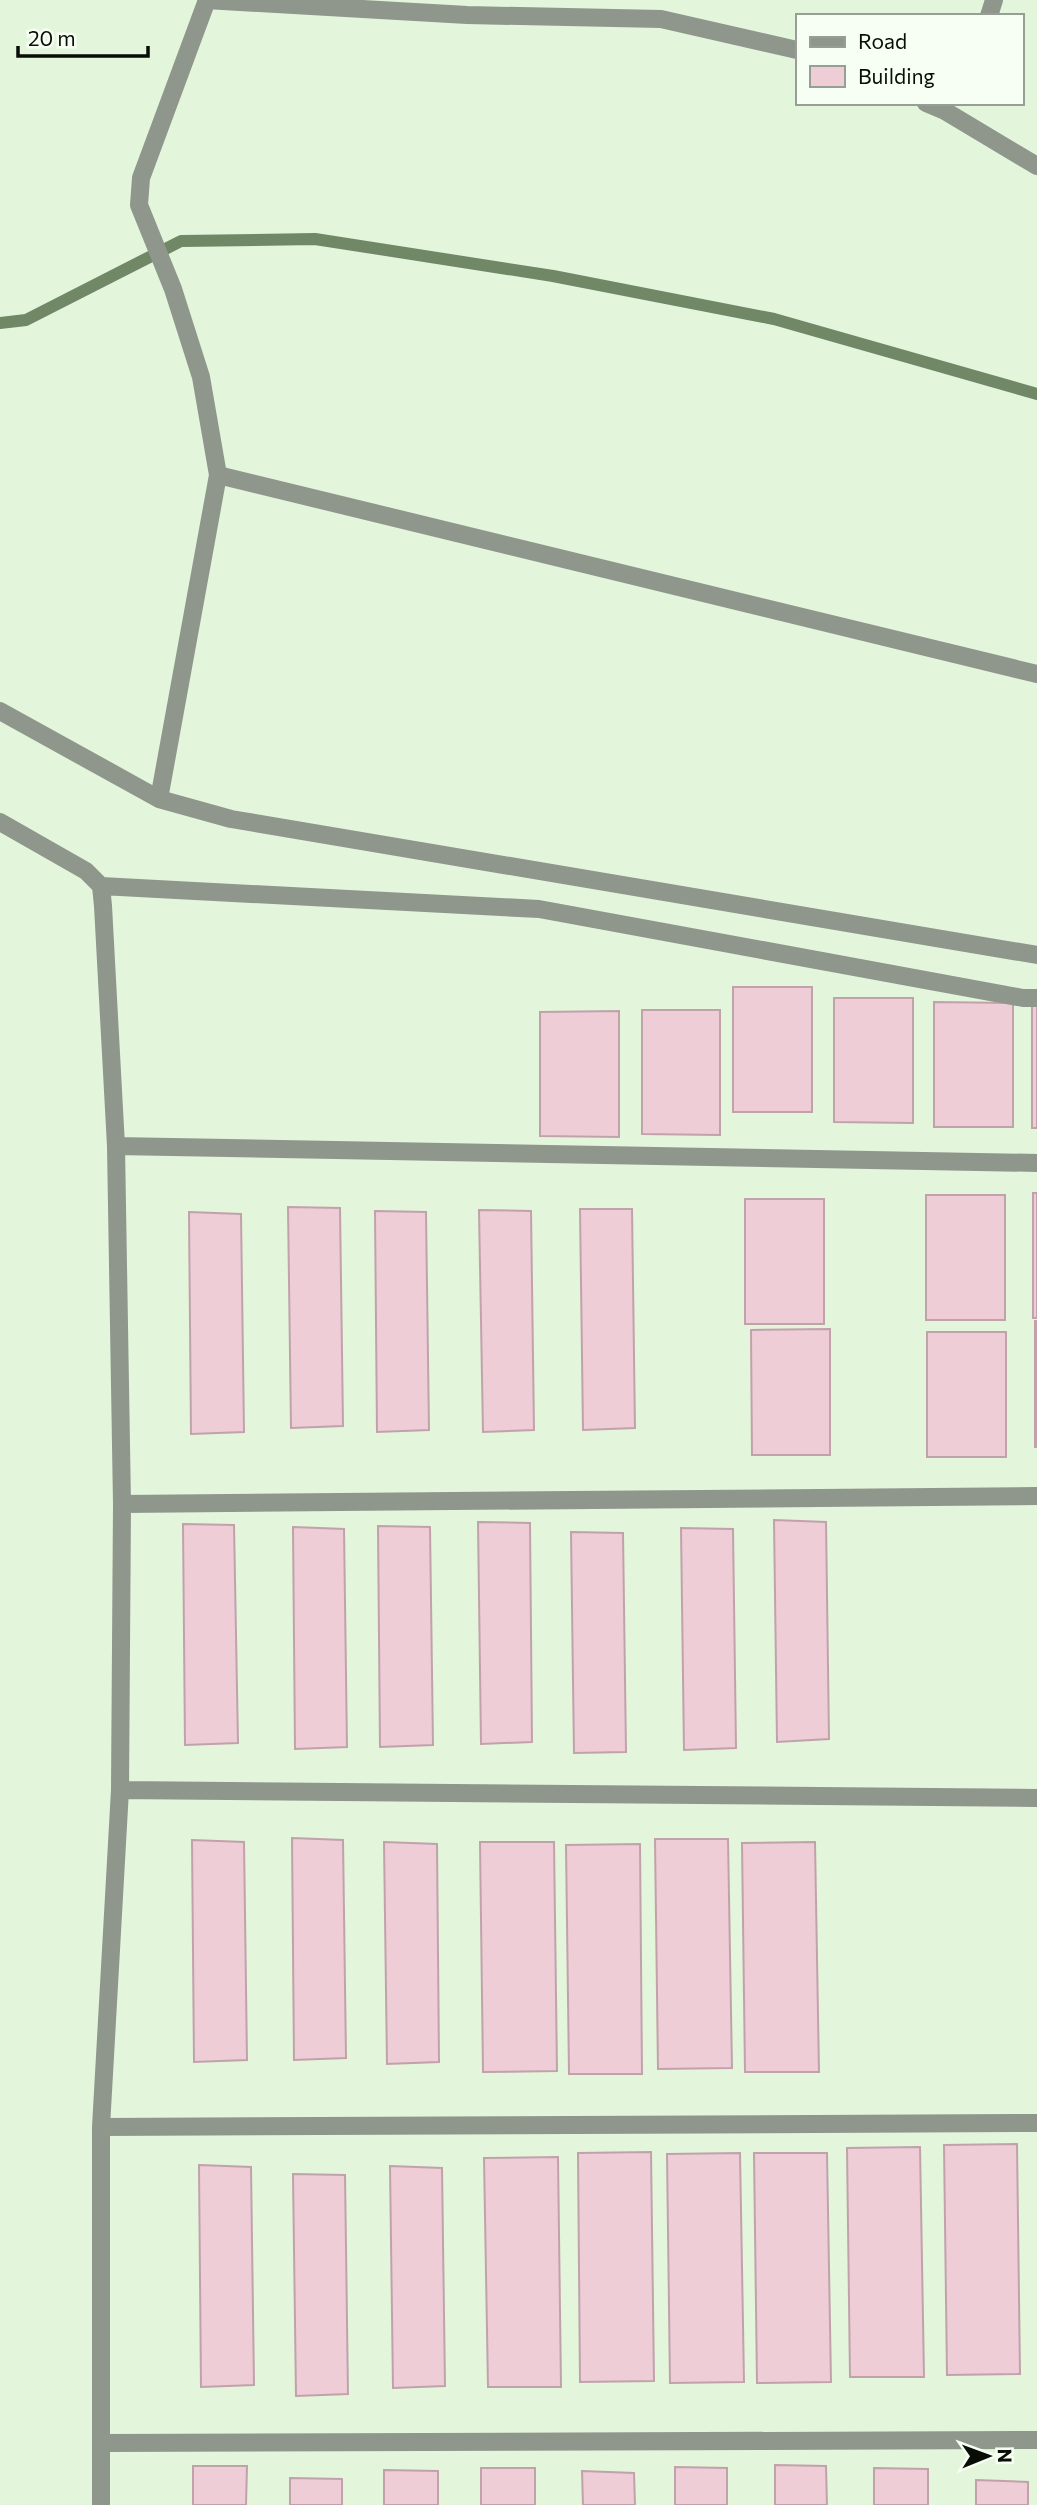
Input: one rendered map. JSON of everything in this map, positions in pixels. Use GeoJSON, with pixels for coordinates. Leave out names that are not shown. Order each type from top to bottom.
{"type":"FeatureCollection","features":[{"type":"Feature","properties":{"kind":"street"},"geometry":{"type":"LineString","coordinates":[[159,799],[218,475],[201,377],[173,289],[139,205],[141,178],[206,0],[469,7],[661,19],[796,50]]}},
{"type":"Feature","properties":{"kind":"street"},"geometry":{"type":"LineString","coordinates":[[947,107],[1037,166]]}},
{"type":"Feature","properties":{"kind":"street"},"geometry":{"type":"LineString","coordinates":[[218,475],[1037,674]]}},
{"type":"Feature","properties":{"kind":"street"},"geometry":{"type":"LineString","coordinates":[[0,711],[159,799],[231,819],[1037,955]]}},
{"type":"Feature","properties":{"kind":"street"},"geometry":{"type":"LineString","coordinates":[[0,821],[86,871],[101,886],[116,1146],[122,1504],[120,1790],[101,2127],[101,2505]]}},
{"type":"Feature","properties":{"kind":"street"},"geometry":{"type":"LineString","coordinates":[[101,886],[539,909],[1023,998],[1037,998]]}},
{"type":"Feature","properties":{"kind":"street"},"geometry":{"type":"LineString","coordinates":[[116,1146],[1037,1163]]}},
{"type":"Feature","properties":{"kind":"street"},"geometry":{"type":"LineString","coordinates":[[122,1504],[1037,1496]]}},
{"type":"Feature","properties":{"kind":"street"},"geometry":{"type":"LineString","coordinates":[[120,1790],[1037,1798]]}},
{"type":"Feature","properties":{"kind":"street"},"geometry":{"type":"LineString","coordinates":[[101,2127],[1037,2123]]}},
{"type":"Feature","properties":{"kind":"street"},"geometry":{"type":"LineString","coordinates":[[101,2443],[1037,2440]]}},
{"type":"Feature","properties":{"kind":"building"},"geometry":{"type":"Polygon","coordinates":[[[733,987],[812,987],[812,1112],[733,1112],[733,987]]]}},
{"type":"Feature","properties":{"kind":"building"},"geometry":{"type":"Polygon","coordinates":[[[834,998],[913,998],[913,1123],[834,1122],[834,998]]]}},
{"type":"Feature","properties":{"kind":"building"},"geometry":{"type":"Polygon","coordinates":[[[934,1002],[1013,1003],[1013,1127],[934,1127],[934,1002]]]}},
{"type":"Feature","properties":{"kind":"building"},"geometry":{"type":"Polygon","coordinates":[[[1032,1002],[1037,1002],[1037,1128],[1032,1128],[1032,1002]]]}},
{"type":"Feature","properties":{"kind":"building"},"geometry":{"type":"Polygon","coordinates":[[[642,1010],[720,1010],[720,1135],[642,1134],[642,1010]]]}},
{"type":"Feature","properties":{"kind":"building"},"geometry":{"type":"Polygon","coordinates":[[[619,1011],[619,1137],[540,1136],[540,1012],[619,1011]]]}},
{"type":"Feature","properties":{"kind":"building"},"geometry":{"type":"Polygon","coordinates":[[[1033,1193],[1037,1193],[1037,1318],[1033,1318],[1033,1193]]]}},
{"type":"Feature","properties":{"kind":"building"},"geometry":{"type":"Polygon","coordinates":[[[926,1195],[1005,1195],[1005,1320],[926,1320],[926,1195]]]}},
{"type":"Feature","properties":{"kind":"building"},"geometry":{"type":"Polygon","coordinates":[[[745,1199],[824,1199],[824,1324],[745,1324],[745,1199]]]}},
{"type":"Feature","properties":{"kind":"building"},"geometry":{"type":"Polygon","coordinates":[[[288,1207],[340,1208],[343,1426],[291,1428],[288,1207]]]}},
{"type":"Feature","properties":{"kind":"building"},"geometry":{"type":"Polygon","coordinates":[[[580,1209],[632,1209],[635,1428],[583,1430],[580,1209]]]}},
{"type":"Feature","properties":{"kind":"building"},"geometry":{"type":"Polygon","coordinates":[[[479,1210],[531,1211],[534,1430],[483,1432],[479,1210]]]}},
{"type":"Feature","properties":{"kind":"building"},"geometry":{"type":"Polygon","coordinates":[[[375,1211],[426,1212],[429,1430],[377,1432],[375,1211]]]}},
{"type":"Feature","properties":{"kind":"building"},"geometry":{"type":"Polygon","coordinates":[[[189,1212],[241,1214],[244,1432],[191,1434],[189,1212]]]}},
{"type":"Feature","properties":{"kind":"building"},"geometry":{"type":"Polygon","coordinates":[[[1037,1321],[1037,1447],[1035,1447],[1037,1321]]]}},
{"type":"Feature","properties":{"kind":"building"},"geometry":{"type":"Polygon","coordinates":[[[830,1329],[830,1455],[752,1455],[751,1330],[830,1329]]]}},
{"type":"Feature","properties":{"kind":"building"},"geometry":{"type":"Polygon","coordinates":[[[927,1332],[1006,1332],[1006,1457],[927,1457],[927,1332]]]}},
{"type":"Feature","properties":{"kind":"building"},"geometry":{"type":"Polygon","coordinates":[[[774,1520],[826,1522],[829,1739],[777,1742],[774,1520]]]}},
{"type":"Feature","properties":{"kind":"building"},"geometry":{"type":"Polygon","coordinates":[[[478,1522],[530,1523],[532,1742],[481,1744],[478,1522]]]}},
{"type":"Feature","properties":{"kind":"building"},"geometry":{"type":"Polygon","coordinates":[[[183,1524],[234,1525],[238,1743],[185,1745],[183,1524]]]}},
{"type":"Feature","properties":{"kind":"building"},"geometry":{"type":"Polygon","coordinates":[[[378,1526],[430,1527],[433,1745],[380,1747],[378,1526]]]}},
{"type":"Feature","properties":{"kind":"building"},"geometry":{"type":"Polygon","coordinates":[[[293,1527],[344,1529],[347,1747],[295,1749],[293,1527]]]}},
{"type":"Feature","properties":{"kind":"building"},"geometry":{"type":"Polygon","coordinates":[[[681,1528],[733,1529],[736,1748],[684,1750],[681,1528]]]}},
{"type":"Feature","properties":{"kind":"building"},"geometry":{"type":"Polygon","coordinates":[[[571,1532],[623,1533],[626,1752],[574,1753],[571,1532]]]}},
{"type":"Feature","properties":{"kind":"building"},"geometry":{"type":"Polygon","coordinates":[[[292,1838],[343,1840],[346,2058],[294,2060],[292,1838]]]}},
{"type":"Feature","properties":{"kind":"building"},"geometry":{"type":"Polygon","coordinates":[[[655,1839],[728,1839],[732,2068],[658,2069],[655,1839]]]}},
{"type":"Feature","properties":{"kind":"building"},"geometry":{"type":"Polygon","coordinates":[[[192,1840],[244,1842],[247,2060],[194,2062],[192,1840]]]}},
{"type":"Feature","properties":{"kind":"building"},"geometry":{"type":"Polygon","coordinates":[[[384,1842],[437,1844],[439,2062],[387,2064],[384,1842]]]}},
{"type":"Feature","properties":{"kind":"building"},"geometry":{"type":"Polygon","coordinates":[[[480,1842],[554,1842],[557,2071],[483,2072],[480,1842]]]}},
{"type":"Feature","properties":{"kind":"building"},"geometry":{"type":"Polygon","coordinates":[[[815,1842],[819,2072],[745,2072],[742,1843],[815,1842]]]}},
{"type":"Feature","properties":{"kind":"building"},"geometry":{"type":"Polygon","coordinates":[[[640,1844],[642,2074],[569,2074],[566,1845],[640,1844]]]}},
{"type":"Feature","properties":{"kind":"building"},"geometry":{"type":"Polygon","coordinates":[[[1017,2144],[1020,2374],[947,2375],[944,2145],[1017,2144]]]}},
{"type":"Feature","properties":{"kind":"building"},"geometry":{"type":"Polygon","coordinates":[[[920,2147],[924,2377],[850,2377],[847,2148],[920,2147]]]}},
{"type":"Feature","properties":{"kind":"building"},"geometry":{"type":"Polygon","coordinates":[[[651,2152],[654,2381],[580,2382],[578,2153],[651,2152]]]}},
{"type":"Feature","properties":{"kind":"building"},"geometry":{"type":"Polygon","coordinates":[[[740,2153],[744,2382],[670,2383],[667,2154],[740,2153]]]}},
{"type":"Feature","properties":{"kind":"building"},"geometry":{"type":"Polygon","coordinates":[[[754,2153],[827,2153],[831,2382],[757,2383],[754,2153]]]}},
{"type":"Feature","properties":{"kind":"building"},"geometry":{"type":"Polygon","coordinates":[[[558,2157],[561,2387],[488,2387],[484,2158],[558,2157]]]}},
{"type":"Feature","properties":{"kind":"building"},"geometry":{"type":"Polygon","coordinates":[[[199,2165],[251,2167],[254,2385],[201,2387],[199,2165]]]}},
{"type":"Feature","properties":{"kind":"building"},"geometry":{"type":"Polygon","coordinates":[[[390,2166],[442,2168],[445,2386],[393,2388],[390,2166]]]}},
{"type":"Feature","properties":{"kind":"building"},"geometry":{"type":"Polygon","coordinates":[[[293,2174],[345,2175],[348,2394],[296,2396],[293,2174]]]}},
{"type":"Feature","properties":{"kind":"building"},"geometry":{"type":"Polygon","coordinates":[[[775,2465],[826,2466],[827,2505],[775,2505],[775,2465]]]}},
{"type":"Feature","properties":{"kind":"building"},"geometry":{"type":"Polygon","coordinates":[[[193,2466],[247,2466],[246,2505],[193,2505],[193,2466]]]}},
{"type":"Feature","properties":{"kind":"building"},"geometry":{"type":"Polygon","coordinates":[[[675,2467],[727,2468],[727,2505],[675,2505],[675,2467]]]}},
{"type":"Feature","properties":{"kind":"building"},"geometry":{"type":"Polygon","coordinates":[[[481,2468],[535,2468],[535,2505],[481,2505],[481,2468]]]}},
{"type":"Feature","properties":{"kind":"building"},"geometry":{"type":"Polygon","coordinates":[[[874,2468],[928,2469],[928,2505],[874,2505],[874,2468]]]}},
{"type":"Feature","properties":{"kind":"building"},"geometry":{"type":"Polygon","coordinates":[[[384,2470],[438,2471],[438,2505],[384,2505],[384,2470]]]}},
{"type":"Feature","properties":{"kind":"building"},"geometry":{"type":"Polygon","coordinates":[[[582,2471],[634,2473],[635,2505],[583,2505],[582,2471]]]}},
{"type":"Feature","properties":{"kind":"building"},"geometry":{"type":"Polygon","coordinates":[[[290,2478],[342,2479],[342,2505],[290,2505],[290,2478]]]}},
{"type":"Feature","properties":{"kind":"building"},"geometry":{"type":"Polygon","coordinates":[[[976,2480],[1028,2482],[1028,2505],[976,2505],[976,2480]]]}},
{"type":"Feature","properties":{"kind":"waterway"},"geometry":{"type":"LineString","coordinates":[[0,323],[26,320],[181,241],[315,239],[553,276],[774,319],[1037,394]]}}]}
